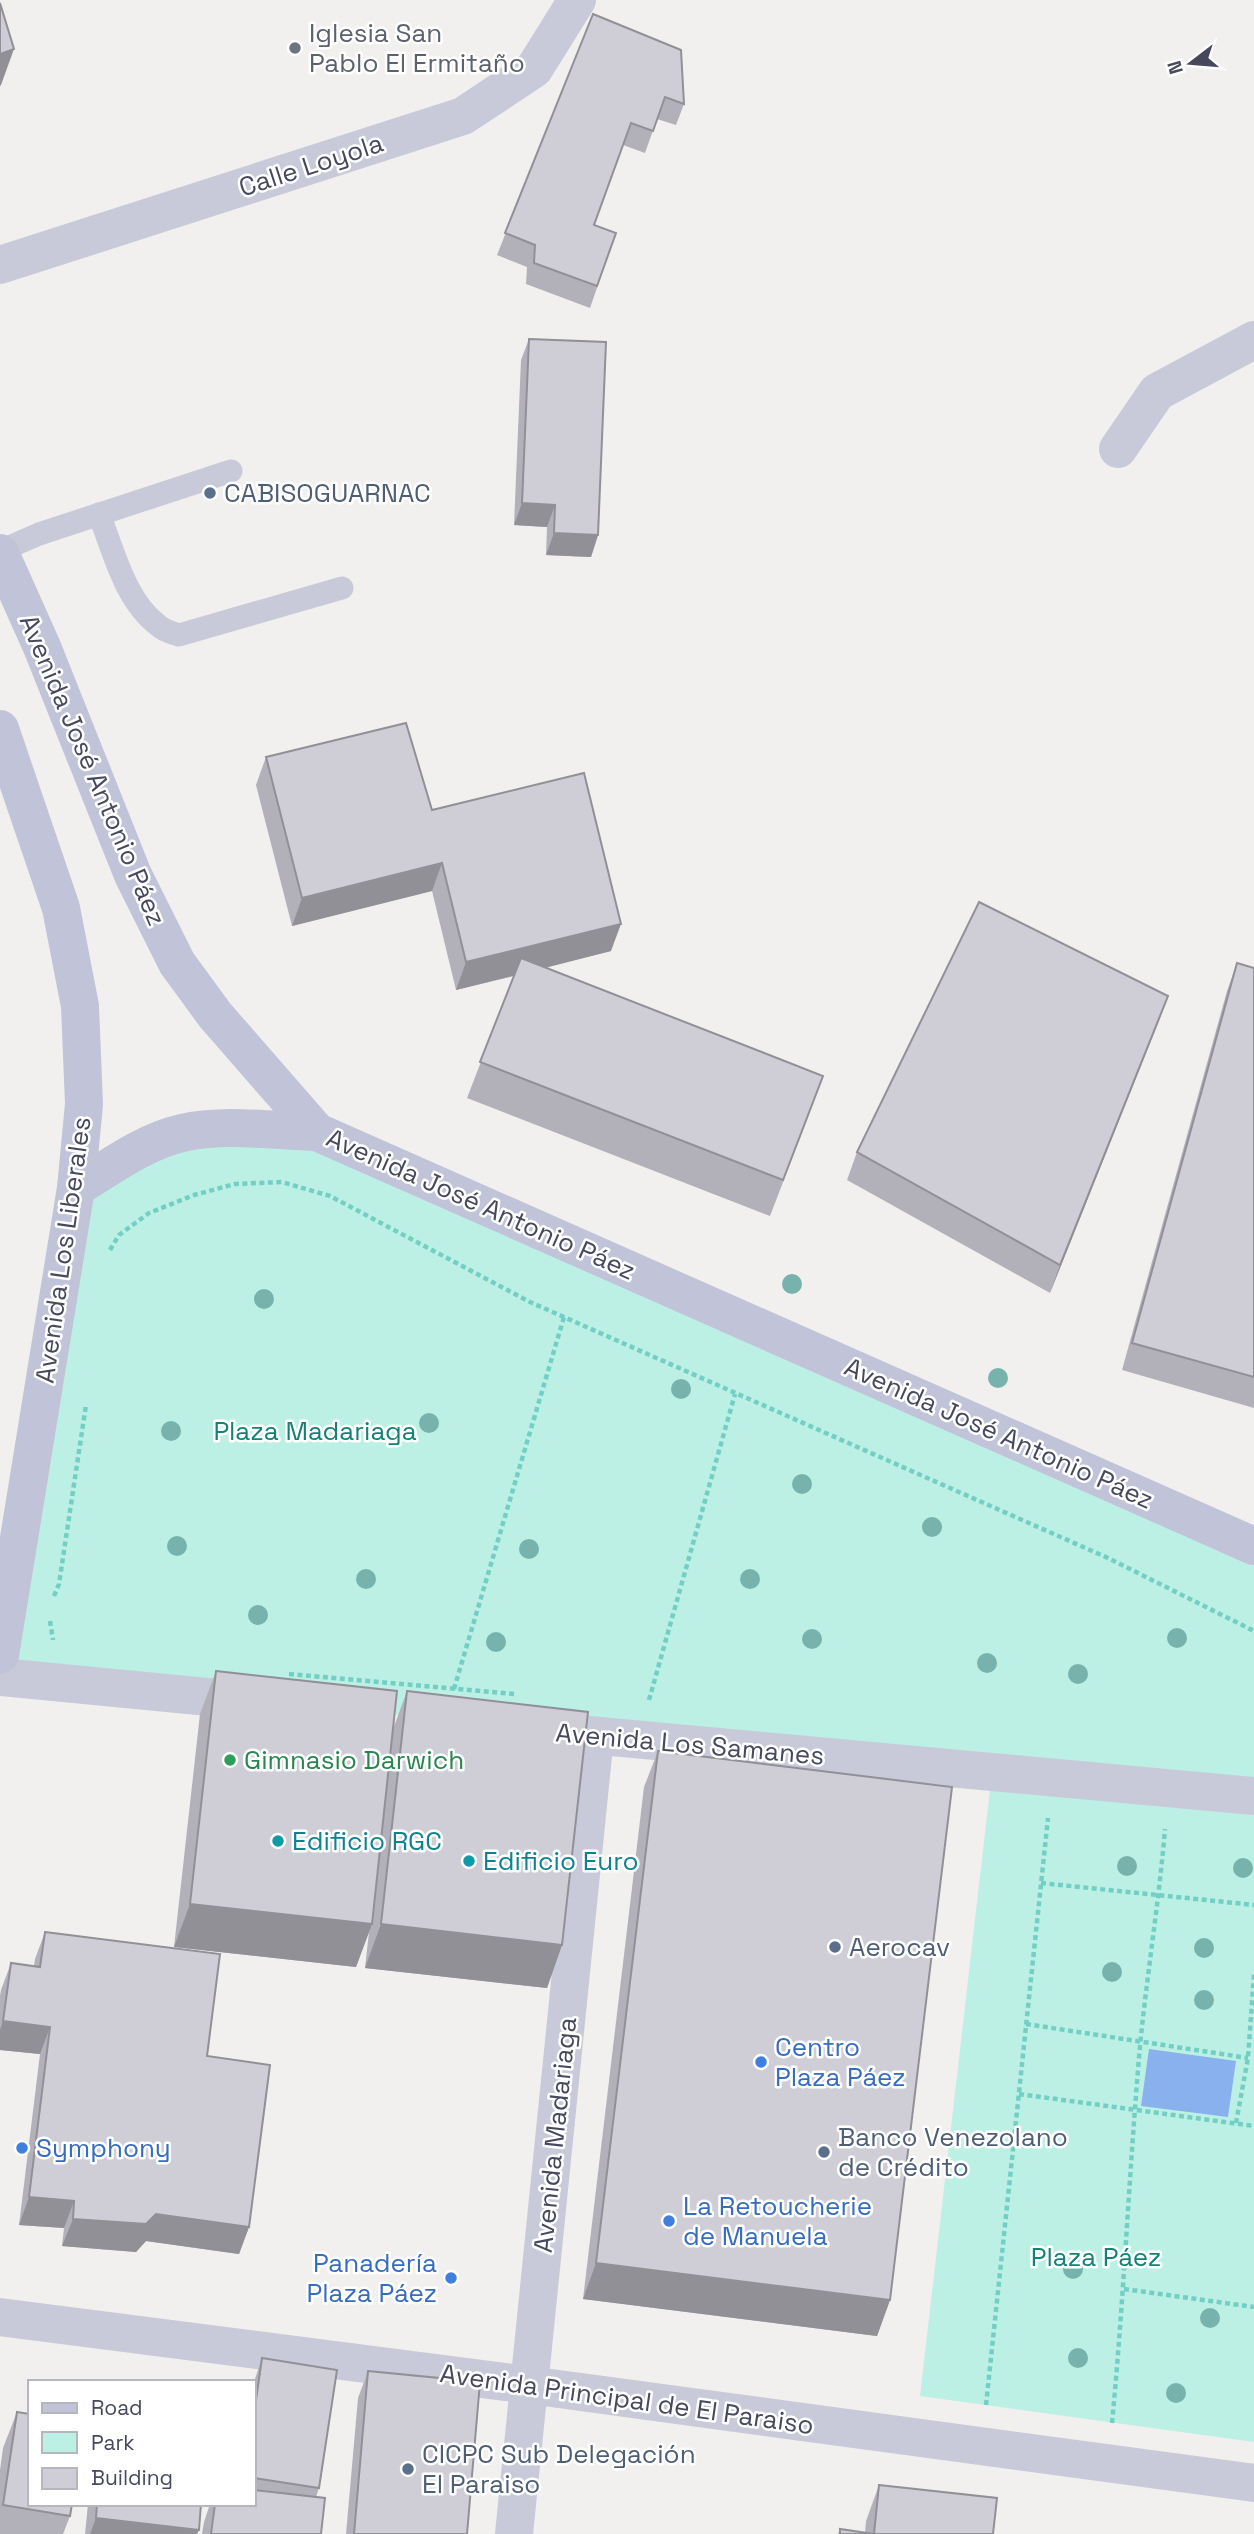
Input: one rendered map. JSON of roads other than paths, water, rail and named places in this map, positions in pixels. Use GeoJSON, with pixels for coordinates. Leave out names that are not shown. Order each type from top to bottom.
{"type":"FeatureCollection","features":[{"type":"Feature","properties":{"kind":"main road","name":"Avenida José Antonio Páez"},"geometry":{"type":"LineString","coordinates":[[0,552],[42,647],[133,876],[177,963],[215,1014],[317,1132],[1254,1546]]}},
{"type":"Feature","properties":{"kind":"main road","name":"Avenida Los Liberales"},"geometry":{"type":"LineString","coordinates":[[0,729],[61,908],[80,1006],[84,1104],[76,1188],[0,1654]]}},
{"type":"Feature","properties":{"kind":"main road"},"geometry":{"type":"LineString","coordinates":[[76,1188],[136,1151],[181,1133],[230,1129],[317,1132]]}},
{"type":"Feature","properties":{"kind":"street","name":"Calle Loyola"},"geometry":{"type":"LineString","coordinates":[[0,265],[463,116],[534,69],[577,0]]}},
{"type":"Feature","properties":{"kind":"street"},"geometry":{"type":"LineString","coordinates":[[1118,449],[1157,392],[1254,340]]}},
{"type":"Feature","properties":{"kind":"street"},"geometry":{"type":"LineString","coordinates":[[0,1677],[291,1690]]}},
{"type":"Feature","properties":{"kind":"street","name":"Avenida Los Samanes"},"geometry":{"type":"LineString","coordinates":[[499,1726],[1254,1796]]}},
{"type":"Feature","properties":{"kind":"street","name":"Avenida Madariaga"},"geometry":{"type":"LineString","coordinates":[[514,2534],[595,1736]]}},
{"type":"Feature","properties":{"kind":"street","name":"Avenida Principal de El Paraiso"},"geometry":{"type":"LineString","coordinates":[[0,2317],[1254,2483]]}},
{"type":"Feature","properties":{"kind":"lane"},"geometry":{"type":"LineString","coordinates":[[0,552],[38,534],[231,471]]}},
{"type":"Feature","properties":{"kind":"lane"},"geometry":{"type":"LineString","coordinates":[[99,514],[126,583],[141,609],[160,628],[179,635],[342,588]]}},
{"type":"Feature","properties":{"kind":"water"},"geometry":{"type":"Polygon","coordinates":[[[1149,2049],[1236,2061],[1228,2117],[1141,2106],[1149,2049]]]}},
{"type":"Feature","properties":{"kind":"place","name":"Iglesia San Pablo El Ermitaño"},"geometry":{"type":"Point","coordinates":[295,48]}},
{"type":"Feature","properties":{"kind":"place","name":"CABISOGUARNAC"},"geometry":{"type":"Point","coordinates":[210,493]}},
{"type":"Feature","properties":{"kind":"place","name":"Gimnasio Darwich"},"geometry":{"type":"Point","coordinates":[230,1760]}},
{"type":"Feature","properties":{"kind":"place","name":"Edificio RGC"},"geometry":{"type":"Point","coordinates":[278,1841]}},
{"type":"Feature","properties":{"kind":"place","name":"Edificio Euro"},"geometry":{"type":"Point","coordinates":[469,1861]}},
{"type":"Feature","properties":{"kind":"place","name":"Aerocav"},"geometry":{"type":"Point","coordinates":[835,1947]}},
{"type":"Feature","properties":{"kind":"place","name":"Centro Plaza Páez"},"geometry":{"type":"Point","coordinates":[761,2062]}},
{"type":"Feature","properties":{"kind":"place","name":"Symphony"},"geometry":{"type":"Point","coordinates":[22,2148]}},
{"type":"Feature","properties":{"kind":"place","name":"Banco Venezolano de Crédito"},"geometry":{"type":"Point","coordinates":[824,2152]}},
{"type":"Feature","properties":{"kind":"place","name":"La Retoucherie de Manuela"},"geometry":{"type":"Point","coordinates":[669,2221]}},
{"type":"Feature","properties":{"kind":"place","name":"Panadería Plaza Páez"},"geometry":{"type":"Point","coordinates":[451,2278]}},
{"type":"Feature","properties":{"kind":"place","name":"CICPC Sub Delegación El Paraiso"},"geometry":{"type":"Point","coordinates":[408,2469]}},
{"type":"Feature","properties":{"kind":"park label","name":"Plaza Madariaga"},"geometry":{"type":"Point","coordinates":[315,1431]}},
{"type":"Feature","properties":{"kind":"park label","name":"Plaza Páez"},"geometry":{"type":"Point","coordinates":[1096,2257]}}]}
